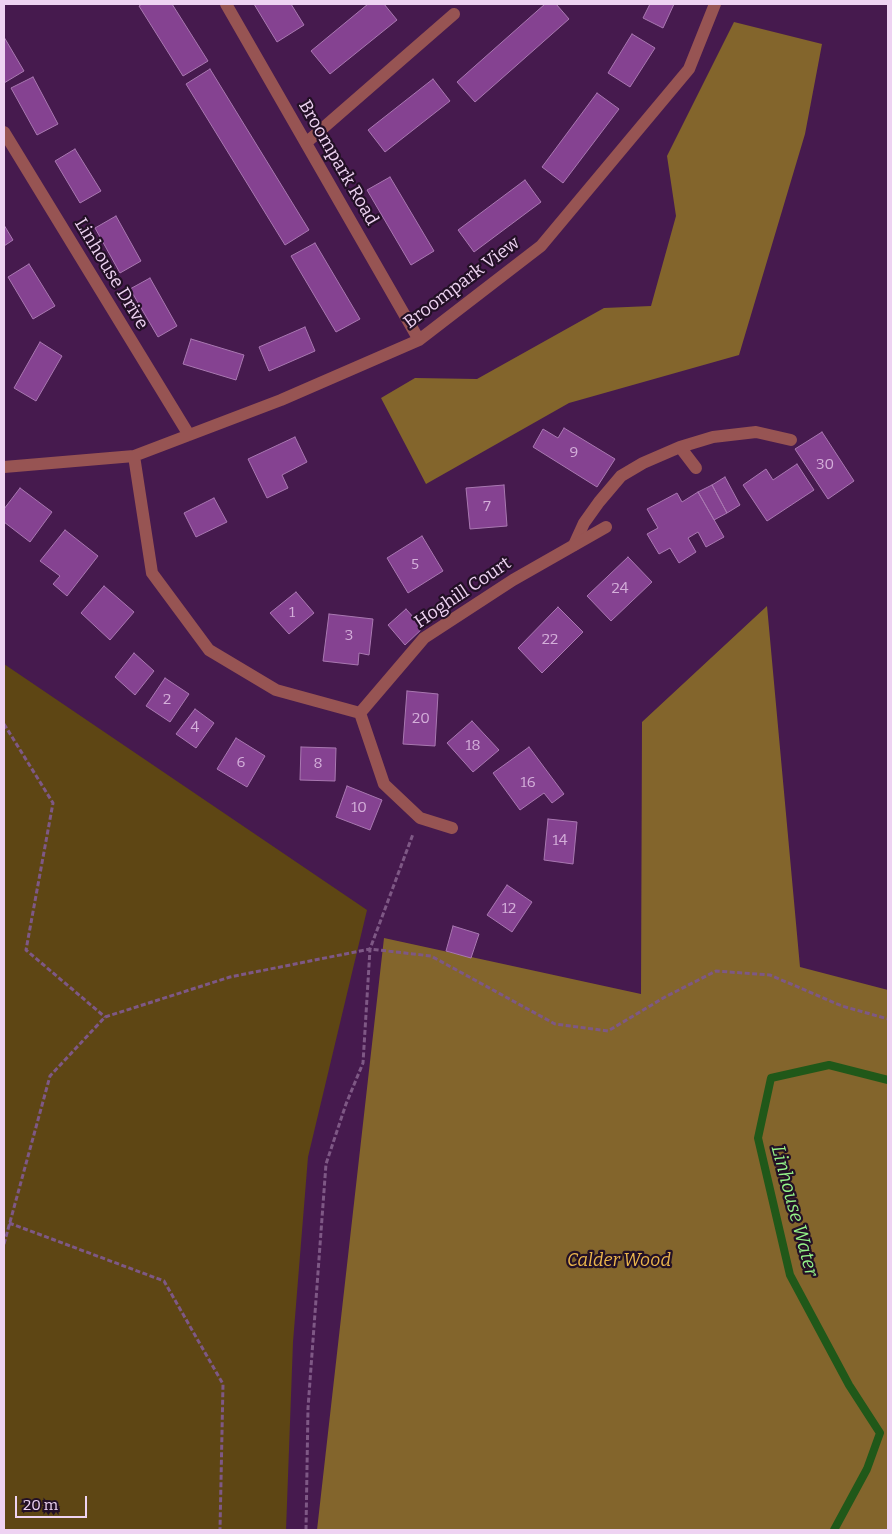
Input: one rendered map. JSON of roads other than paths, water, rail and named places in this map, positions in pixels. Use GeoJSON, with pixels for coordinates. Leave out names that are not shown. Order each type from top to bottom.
{"type":"FeatureCollection","features":[{"type":"Feature","properties":{"kind":"street","name":"Broompark Road"},"geometry":{"type":"LineString","coordinates":[[226,4],[307,142],[419,340]]}},
{"type":"Feature","properties":{"kind":"street","name":"Broompark View"},"geometry":{"type":"LineString","coordinates":[[4,468],[134,456],[281,400],[419,340],[541,246],[689,69],[715,4]]}},
{"type":"Feature","properties":{"kind":"street"},"geometry":{"type":"LineString","coordinates":[[307,142],[454,14]]}},
{"type":"Feature","properties":{"kind":"street","name":"Linhouse Drive"},"geometry":{"type":"LineString","coordinates":[[4,132],[189,435]]}},
{"type":"Feature","properties":{"kind":"street"},"geometry":{"type":"LineString","coordinates":[[574,545],[584,523],[621,476],[643,463],[680,447],[713,437],[756,432],[791,440]]}},
{"type":"Feature","properties":{"kind":"street"},"geometry":{"type":"LineString","coordinates":[[680,447],[696,468]]}},
{"type":"Feature","properties":{"kind":"street"},"geometry":{"type":"LineString","coordinates":[[134,456],[152,573],[209,650],[276,690],[360,712],[384,784],[420,818],[452,828]]}},
{"type":"Feature","properties":{"kind":"street","name":"Hoghill Court"},"geometry":{"type":"LineString","coordinates":[[360,712],[424,638],[513,580],[606,528]]}},
{"type":"Feature","properties":{"kind":"waterway","name":"Linhouse Water"},"geometry":{"type":"LineString","coordinates":[[834,1530],[867,1469],[880,1433],[849,1385],[790,1275],[758,1138],[771,1078],[829,1065],[888,1080]]}},
{"type":"Feature","properties":{"kind":"park label","name":"Calder Wood"},"geometry":{"type":"Point","coordinates":[619,1261]}}]}
